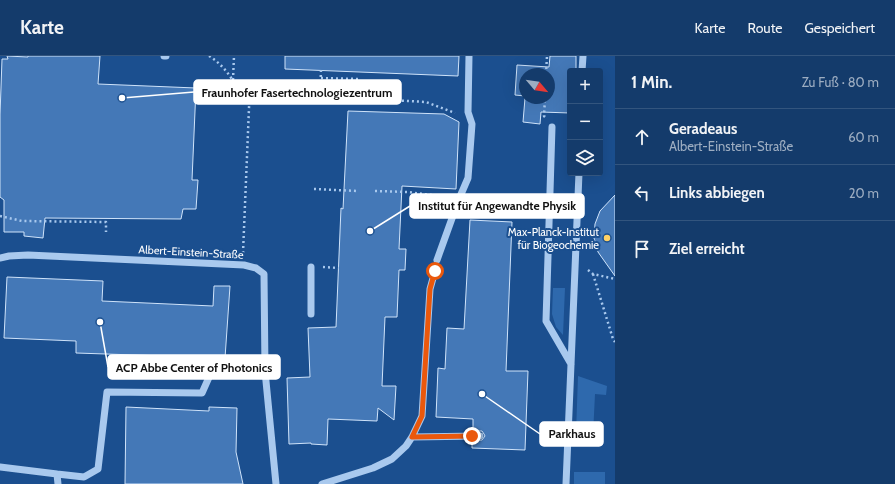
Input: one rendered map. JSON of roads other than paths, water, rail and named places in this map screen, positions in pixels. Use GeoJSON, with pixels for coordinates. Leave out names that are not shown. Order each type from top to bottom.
{"type":"FeatureCollection","features":[{"type":"Feature","properties":{"kind":"street"},"geometry":{"type":"LineString","coordinates":[[437,260],[468,178],[472,124],[468,112],[469,56]]}},
{"type":"Feature","properties":{"kind":"street"},"geometry":{"type":"LineString","coordinates":[[582,68],[583,56]]}},
{"type":"Feature","properties":{"kind":"street"},"geometry":{"type":"LineString","coordinates":[[552,127],[546,321],[571,364]]}},
{"type":"Feature","properties":{"kind":"street"},"geometry":{"type":"LineString","coordinates":[[566,484],[579,176]]}},
{"type":"Feature","properties":{"kind":"street","name":"Albert-Einstein-Straße"},"geometry":{"type":"LineString","coordinates":[[0,258],[28,255],[244,266],[256,268],[264,274],[265,371],[276,484]]}},
{"type":"Feature","properties":{"kind":"street"},"geometry":{"type":"LineString","coordinates":[[310,267],[311,314]]}},
{"type":"Feature","properties":{"kind":"street"},"geometry":{"type":"LineString","coordinates":[[322,484],[373,468],[392,459],[406,446],[412,437],[422,416],[430,289],[435,271]]}},
{"type":"Feature","properties":{"kind":"street"},"geometry":{"type":"LineString","coordinates":[[0,467],[84,477],[98,469],[107,392],[202,393],[210,376],[245,371],[265,371]]}},
{"type":"Feature","properties":{"kind":"street"},"geometry":{"type":"LineString","coordinates":[[412,437],[480,436]]}},
{"type":"Feature","properties":{"kind":"street"},"geometry":{"type":"LineString","coordinates":[[57,474],[58,484]]}},
{"type":"Feature","properties":{"kind":"tunnel"},"geometry":{"type":"LineString","coordinates":[[435,271],[437,260]]}},
{"type":"Feature","properties":{"kind":"place","name":"Fraunhofer Fasertechnologiezentrum"},"geometry":{"type":"Point","coordinates":[122,98]}},
{"type":"Feature","properties":{"kind":"place","name":"Institut für Angewandte Physik"},"geometry":{"type":"Point","coordinates":[370,231]}},
{"type":"Feature","properties":{"kind":"place","name":"Max-Planck-Institut für Biogeochemie"},"geometry":{"type":"Point","coordinates":[607,238]}},
{"type":"Feature","properties":{"kind":"place","name":"ACP Abbe Center of Photonics"},"geometry":{"type":"Point","coordinates":[100,322]}},
{"type":"Feature","properties":{"kind":"place","name":"Parkhaus"},"geometry":{"type":"Point","coordinates":[482,394]}}]}
